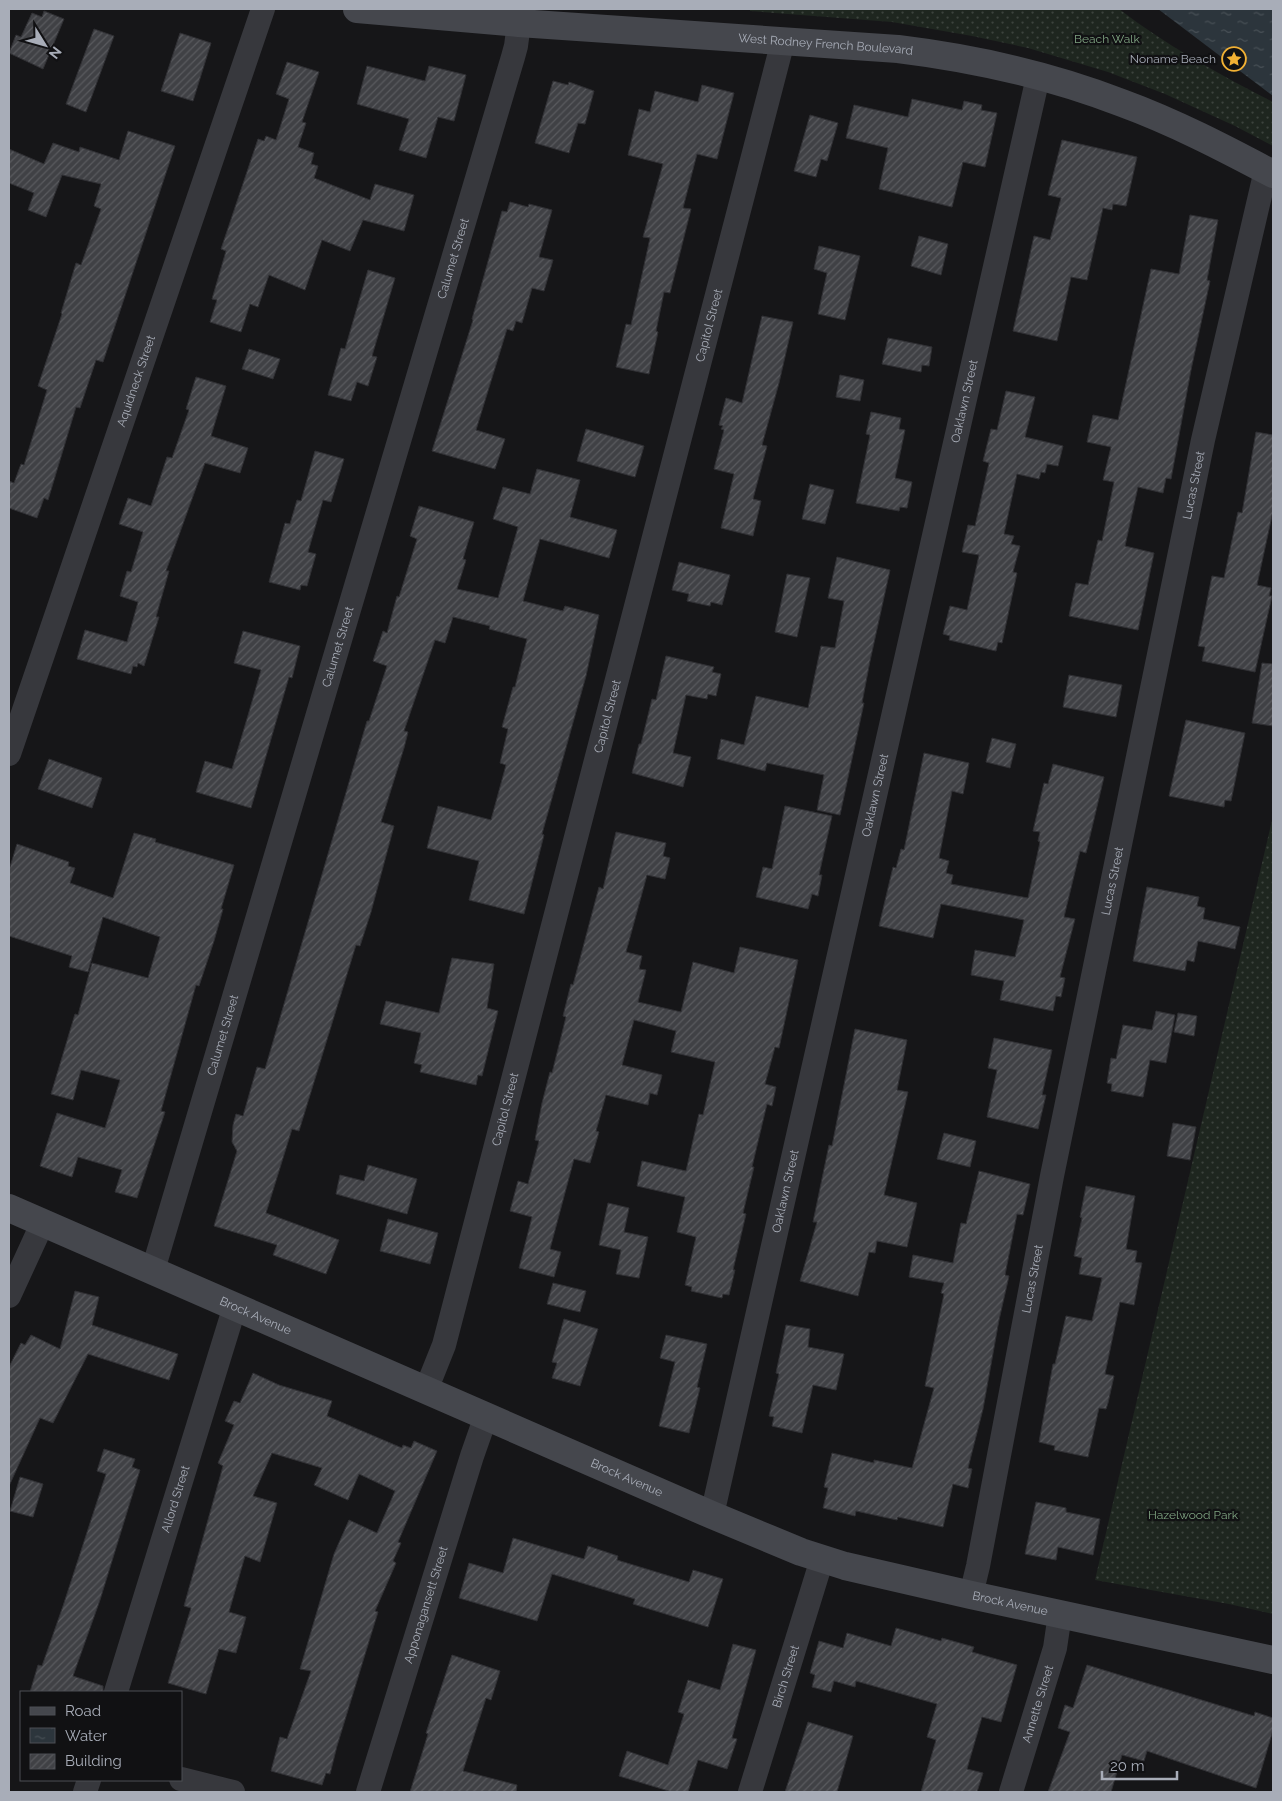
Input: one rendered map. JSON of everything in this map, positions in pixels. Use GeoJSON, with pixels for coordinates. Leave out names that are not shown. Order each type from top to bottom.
{"type":"FeatureCollection","features":[{"type":"Feature","properties":{"kind":"main road","name":"West Rodney French Boulevard"},"geometry":{"type":"LineString","coordinates":[[357,9],[519,23],[783,41],[928,53],[966,59],[1091,92],[1138,109],[1270,172]]}},
{"type":"Feature","properties":{"kind":"main road","name":"Brock Avenue"},"geometry":{"type":"LineString","coordinates":[[9,1208],[712,1515],[822,1559],[971,1595],[1273,1660]]}},
{"type":"Feature","properties":{"kind":"street","name":"Aquidneck Street"},"geometry":{"type":"LineString","coordinates":[[9,754],[263,9]]}},
{"type":"Feature","properties":{"kind":"street","name":"Calumet Street"},"geometry":{"type":"LineString","coordinates":[[153,1270],[513,57],[519,23]]}},
{"type":"Feature","properties":{"kind":"street","name":"Capitol Street"},"geometry":{"type":"LineString","coordinates":[[426,1390],[444,1345],[783,41]]}},
{"type":"Feature","properties":{"kind":"street","name":"Oaklawn Street"},"geometry":{"type":"LineString","coordinates":[[712,1515],[1038,77]]}},
{"type":"Feature","properties":{"kind":"street","name":"Lucas Street"},"geometry":{"type":"LineString","coordinates":[[971,1595],[1052,1176],[1201,450],[1270,172]]}},
{"type":"Feature","properties":{"kind":"street"},"geometry":{"type":"LineString","coordinates":[[9,1296],[43,1222]]}},
{"type":"Feature","properties":{"kind":"street","name":"Allord Street"},"geometry":{"type":"LineString","coordinates":[[116,1691],[235,1306]]}},
{"type":"Feature","properties":{"kind":"street","name":"Apponagansett Street"},"geometry":{"type":"LineString","coordinates":[[368,1792],[486,1416]]}},
{"type":"Feature","properties":{"kind":"street","name":"Birch Street"},"geometry":{"type":"LineString","coordinates":[[750,1792],[822,1559]]}},
{"type":"Feature","properties":{"kind":"street","name":"Annette Street"},"geometry":{"type":"LineString","coordinates":[[1011,1792],[1056,1648],[1060,1614]]}},
{"type":"Feature","properties":{"kind":"street"},"geometry":{"type":"LineString","coordinates":[[182,1779],[233,1792]]}},
{"type":"Feature","properties":{"kind":"green space","name":"Beach Walk"},"geometry":{"type":"Polygon","coordinates":[[[750,9],[1119,9],[1155,35],[1194,59],[1273,102],[1273,146],[1235,126],[1165,94],[1108,72],[1028,48],[892,22],[750,11],[750,9]]]}},
{"type":"Feature","properties":{"kind":"green space","name":"Hazelwood Park"},"geometry":{"type":"Polygon","coordinates":[[[1273,816],[1273,1614],[1229,1604],[1095,1580],[1273,816]]]}},
{"type":"Feature","properties":{"kind":"water"},"geometry":{"type":"Polygon","coordinates":[[[1158,9],[1273,9],[1273,96],[1158,9]]]}},
{"type":"Feature","properties":{"kind":"building"},"geometry":{"type":"Polygon","coordinates":[[[44,11],[64,19],[43,69],[9,53],[16,35],[21,37],[32,13],[42,17],[44,11]]]}},
{"type":"Feature","properties":{"kind":"building"},"geometry":{"type":"Polygon","coordinates":[[[94,29],[114,36],[86,112],[66,104],[94,29]]]}},
{"type":"Feature","properties":{"kind":"building"},"geometry":{"type":"Polygon","coordinates":[[[180,33],[211,43],[193,101],[161,91],[180,33]]]}},
{"type":"Feature","properties":{"kind":"building"},"geometry":{"type":"Polygon","coordinates":[[[287,62],[319,72],[302,122],[306,123],[298,147],[314,153],[311,164],[318,166],[314,178],[370,200],[375,184],[414,195],[404,231],[363,220],[350,251],[322,240],[305,290],[269,275],[258,307],[250,304],[241,332],[210,322],[217,300],[212,299],[226,251],[221,249],[258,139],[264,141],[266,136],[276,140],[289,99],[276,94],[287,62]]]}},
{"type":"Feature","properties":{"kind":"building"},"geometry":{"type":"Polygon","coordinates":[[[367,66],[425,81],[429,66],[466,75],[454,121],[438,117],[426,158],[399,150],[409,119],[357,104],[367,66]]]}},
{"type":"Feature","properties":{"kind":"building"},"geometry":{"type":"Polygon","coordinates":[[[553,81],[568,85],[569,82],[594,91],[585,124],[578,123],[569,153],[535,143],[553,81]]]}},
{"type":"Feature","properties":{"kind":"building"},"geometry":{"type":"Polygon","coordinates":[[[702,85],[734,93],[717,159],[697,154],[683,208],[691,209],[670,293],[664,292],[649,374],[616,367],[626,324],[631,325],[650,238],[643,237],[663,164],[628,155],[639,109],[650,112],[655,91],[698,102],[702,85]]]}},
{"type":"Feature","properties":{"kind":"building"},"geometry":{"type":"Polygon","coordinates":[[[912,99],[962,110],[964,101],[982,105],[981,110],[997,113],[985,167],[963,162],[952,207],[879,189],[888,148],[846,138],[854,105],[908,117],[912,99]]]}},
{"type":"Feature","properties":{"kind":"building"},"geometry":{"type":"Polygon","coordinates":[[[810,115],[838,123],[827,161],[821,159],[816,177],[794,171],[810,115]]]}},
{"type":"Feature","properties":{"kind":"building"},"geometry":{"type":"Polygon","coordinates":[[[128,131],[175,146],[103,362],[96,360],[80,408],[76,407],[48,500],[44,498],[37,518],[9,508],[9,481],[14,483],[21,464],[24,465],[47,390],[38,386],[62,314],[76,263],[81,265],[101,209],[94,206],[101,184],[62,175],[46,217],[28,210],[34,193],[9,183],[9,149],[44,164],[53,143],[79,152],[80,147],[119,160],[128,131]]]}},
{"type":"Feature","properties":{"kind":"building"},"geometry":{"type":"Polygon","coordinates":[[[1062,140],[1137,157],[1126,206],[1113,204],[1112,210],[1103,208],[1087,280],[1071,277],[1057,341],[1013,331],[1034,236],[1050,240],[1061,198],[1048,195],[1062,140]]]}},
{"type":"Feature","properties":{"kind":"building"},"geometry":{"type":"Polygon","coordinates":[[[510,202],[528,207],[529,204],[552,210],[539,257],[553,260],[544,291],[532,288],[522,323],[516,321],[513,331],[507,329],[476,430],[505,439],[495,469],[432,451],[473,320],[502,211],[507,212],[510,202]]]}},
{"type":"Feature","properties":{"kind":"building"},"geometry":{"type":"Polygon","coordinates":[[[1190,215],[1218,220],[1207,280],[1210,281],[1171,479],[1166,478],[1163,493],[1138,487],[1125,546],[1154,553],[1138,630],[1069,616],[1076,583],[1088,585],[1098,540],[1102,541],[1114,482],[1103,480],[1111,447],[1087,442],[1093,415],[1118,420],[1151,269],[1179,274],[1190,215]]]}},
{"type":"Feature","properties":{"kind":"building"},"geometry":{"type":"Polygon","coordinates":[[[919,236],[948,244],[941,275],[911,266],[919,236]]]}},
{"type":"Feature","properties":{"kind":"building"},"geometry":{"type":"Polygon","coordinates":[[[819,246],[860,256],[845,320],[818,314],[827,273],[814,269],[819,246]]]}},
{"type":"Feature","properties":{"kind":"building"},"geometry":{"type":"Polygon","coordinates":[[[368,270],[395,278],[372,356],[377,357],[368,386],[357,382],[351,401],[328,395],[341,348],[345,349],[368,270]]]}},
{"type":"Feature","properties":{"kind":"building"},"geometry":{"type":"Polygon","coordinates":[[[762,316],[793,322],[762,445],[767,446],[753,499],[761,501],[753,536],[721,528],[734,474],[714,469],[724,430],[721,429],[723,426],[719,425],[726,398],[742,403],[762,316]]]}},
{"type":"Feature","properties":{"kind":"building"},"geometry":{"type":"Polygon","coordinates":[[[888,338],[932,347],[929,366],[922,365],[921,372],[882,364],[888,338]]]}},
{"type":"Feature","properties":{"kind":"building"},"geometry":{"type":"Polygon","coordinates":[[[249,349],[280,359],[273,379],[242,369],[249,349]]]}},
{"type":"Feature","properties":{"kind":"building"},"geometry":{"type":"Polygon","coordinates":[[[840,375],[864,380],[860,401],[836,397],[840,375]]]}},
{"type":"Feature","properties":{"kind":"building"},"geometry":{"type":"Polygon","coordinates":[[[196,377],[226,386],[211,436],[248,448],[240,473],[205,463],[166,571],[169,571],[156,617],[159,617],[144,666],[138,663],[137,667],[133,666],[131,674],[77,659],[85,630],[127,642],[138,602],[120,596],[127,571],[131,572],[143,532],[119,524],[128,498],[151,506],[167,457],[172,458],[189,410],[186,409],[196,377]]]}},
{"type":"Feature","properties":{"kind":"building"},"geometry":{"type":"Polygon","coordinates":[[[1006,391],[1035,397],[1025,437],[1063,446],[1058,466],[1047,464],[1045,473],[1041,472],[1039,479],[1017,474],[1004,534],[1014,536],[1011,544],[1020,546],[1013,572],[1017,573],[1002,643],[998,642],[996,651],[949,640],[950,636],[943,634],[950,606],[967,610],[979,555],[962,552],[968,525],[975,526],[989,463],[983,461],[991,429],[997,430],[1006,391]]]}},
{"type":"Feature","properties":{"kind":"building"},"geometry":{"type":"Polygon","coordinates":[[[871,412],[901,418],[899,429],[905,430],[895,478],[912,482],[907,508],[900,507],[899,511],[856,503],[870,435],[866,434],[871,412]]]}},
{"type":"Feature","properties":{"kind":"building"},"geometry":{"type":"Polygon","coordinates":[[[586,429],[644,446],[635,477],[577,461],[586,429]]]}},
{"type":"Feature","properties":{"kind":"building"},"geometry":{"type":"Polygon","coordinates":[[[1256,432],[1273,435],[1273,511],[1257,585],[1271,588],[1269,596],[1272,596],[1255,672],[1202,661],[1205,647],[1198,646],[1212,576],[1224,578],[1238,512],[1242,513],[1256,432]]]}},
{"type":"Feature","properties":{"kind":"building"},"geometry":{"type":"Polygon","coordinates":[[[315,451],[344,459],[331,502],[323,500],[308,552],[316,554],[307,586],[301,585],[300,590],[269,582],[285,523],[290,524],[297,500],[301,501],[315,451]]]}},
{"type":"Feature","properties":{"kind":"building"},"geometry":{"type":"Polygon","coordinates":[[[537,469],[580,480],[570,517],[617,530],[609,558],[540,539],[523,601],[563,611],[565,606],[599,615],[586,676],[542,834],[544,835],[524,914],[469,900],[479,861],[427,848],[438,806],[491,820],[506,765],[500,763],[508,729],[502,727],[513,687],[515,687],[527,639],[489,629],[490,626],[453,617],[445,643],[435,640],[404,731],[408,732],[404,748],[381,822],[394,826],[371,912],[360,946],[356,945],[299,1131],[292,1129],[266,1213],[339,1240],[326,1274],[273,1255],[277,1245],[214,1226],[237,1151],[232,1142],[233,1125],[236,1114],[243,1116],[257,1067],[265,1069],[367,721],[369,721],[387,666],[373,661],[383,631],[387,633],[397,596],[399,597],[417,539],[410,536],[419,506],[474,522],[463,559],[466,560],[457,589],[498,598],[518,527],[493,519],[503,487],[530,494],[537,469]]]}},
{"type":"Feature","properties":{"kind":"building"},"geometry":{"type":"Polygon","coordinates":[[[810,484],[834,490],[825,524],[802,519],[810,484]]]}},
{"type":"Feature","properties":{"kind":"building"},"geometry":{"type":"Polygon","coordinates":[[[837,557],[890,570],[840,815],[817,810],[824,775],[767,763],[765,771],[717,759],[721,739],[744,745],[756,696],[808,708],[821,646],[835,648],[844,601],[828,598],[837,557]]]}},
{"type":"Feature","properties":{"kind":"building"},"geometry":{"type":"Polygon","coordinates":[[[679,562],[730,575],[722,605],[711,602],[710,606],[687,601],[689,594],[672,590],[679,562]]]}},
{"type":"Feature","properties":{"kind":"building"},"geometry":{"type":"Polygon","coordinates":[[[787,574],[810,578],[797,637],[775,632],[787,574]]]}},
{"type":"Feature","properties":{"kind":"building"},"geometry":{"type":"Polygon","coordinates":[[[243,631],[300,646],[292,678],[289,677],[251,808],[196,792],[205,761],[232,769],[249,712],[261,670],[234,663],[243,631]]]}},
{"type":"Feature","properties":{"kind":"building"},"geometry":{"type":"Polygon","coordinates":[[[666,656],[714,667],[712,672],[721,674],[716,696],[708,694],[707,699],[686,695],[673,753],[691,757],[683,787],[632,773],[652,699],[656,700],[666,656]]]}},
{"type":"Feature","properties":{"kind":"building"},"geometry":{"type":"Polygon","coordinates":[[[1262,663],[1273,664],[1273,726],[1252,723],[1262,663]]]}},
{"type":"Feature","properties":{"kind":"building"},"geometry":{"type":"Polygon","coordinates":[[[1069,675],[1122,685],[1116,717],[1063,707],[1069,675]]]}},
{"type":"Feature","properties":{"kind":"building"},"geometry":{"type":"Polygon","coordinates":[[[1186,720],[1245,733],[1231,801],[1225,800],[1224,807],[1169,796],[1186,720]]]}},
{"type":"Feature","properties":{"kind":"building"},"geometry":{"type":"Polygon","coordinates":[[[992,738],[1016,744],[1010,768],[986,762],[992,738]]]}},
{"type":"Feature","properties":{"kind":"building"},"geometry":{"type":"Polygon","coordinates":[[[924,753],[969,763],[963,794],[952,791],[939,858],[949,861],[946,873],[953,875],[951,884],[1028,898],[1040,842],[1038,841],[1040,832],[1033,831],[1044,783],[1048,784],[1053,764],[1104,777],[1086,853],[1080,851],[1064,917],[1075,919],[1060,977],[1065,978],[1061,997],[1056,996],[1053,1011],[1000,1000],[1004,981],[971,975],[975,950],[1015,957],[1024,920],[941,904],[933,938],[879,926],[893,867],[896,868],[901,849],[904,850],[924,753]]]}},
{"type":"Feature","properties":{"kind":"building"},"geometry":{"type":"Polygon","coordinates":[[[49,759],[102,778],[92,808],[38,789],[49,759]]]}},
{"type":"Feature","properties":{"kind":"building"},"geometry":{"type":"Polygon","coordinates":[[[785,806],[832,816],[819,875],[822,875],[818,896],[812,894],[808,909],[756,897],[763,867],[772,869],[785,806]]]}},
{"type":"Feature","properties":{"kind":"building"},"geometry":{"type":"Polygon","coordinates":[[[616,832],[666,843],[663,856],[670,858],[665,879],[647,875],[626,952],[642,956],[639,969],[646,970],[638,1002],[681,1012],[693,962],[734,973],[740,947],[798,960],[779,1048],[775,1047],[765,1084],[776,1087],[772,1106],[767,1104],[752,1167],[754,1167],[743,1213],[746,1214],[729,1295],[723,1294],[722,1298],[691,1291],[692,1287],[685,1285],[696,1237],[677,1232],[685,1197],[637,1186],[642,1161],[686,1171],[699,1114],[703,1115],[715,1062],[671,1052],[676,1031],[634,1020],[622,1065],[662,1075],[657,1095],[650,1093],[648,1105],[606,1095],[596,1131],[599,1132],[590,1163],[574,1159],[550,1249],[561,1252],[554,1277],[519,1268],[532,1217],[510,1211],[518,1181],[528,1184],[539,1141],[535,1140],[542,1103],[550,1072],[552,1073],[566,1017],[563,1016],[571,984],[573,985],[599,887],[603,889],[616,832]]]}},
{"type":"Feature","properties":{"kind":"building"},"geometry":{"type":"Polygon","coordinates":[[[134,833],[156,839],[155,842],[234,865],[214,941],[199,986],[196,985],[161,1111],[165,1112],[137,1198],[115,1192],[122,1170],[78,1157],[72,1177],[40,1166],[57,1113],[105,1128],[120,1080],[81,1070],[73,1100],[51,1094],[75,1014],[78,1015],[92,963],[148,978],[160,937],[103,917],[88,972],[69,967],[72,956],[9,936],[9,870],[17,844],[69,862],[68,866],[75,868],[70,883],[113,898],[134,833]]]}},
{"type":"Feature","properties":{"kind":"building"},"geometry":{"type":"Polygon","coordinates":[[[1147,887],[1199,897],[1197,906],[1205,908],[1203,919],[1240,927],[1235,949],[1198,941],[1194,962],[1187,960],[1185,971],[1133,961],[1147,887]]]}},
{"type":"Feature","properties":{"kind":"building"},"geometry":{"type":"Polygon","coordinates":[[[452,958],[494,964],[487,1008],[498,1011],[482,1076],[478,1075],[476,1085],[420,1072],[422,1065],[414,1063],[421,1033],[380,1024],[386,1001],[439,1013],[452,958]]]}},
{"type":"Feature","properties":{"kind":"building"},"geometry":{"type":"Polygon","coordinates":[[[1156,1011],[1175,1015],[1166,1063],[1150,1060],[1143,1097],[1111,1091],[1112,1084],[1107,1083],[1111,1058],[1116,1059],[1123,1025],[1152,1030],[1156,1011]]]}},
{"type":"Feature","properties":{"kind":"building"},"geometry":{"type":"Polygon","coordinates":[[[1178,1013],[1197,1016],[1194,1036],[1174,1032],[1178,1013]]]}},
{"type":"Feature","properties":{"kind":"building"},"geometry":{"type":"Polygon","coordinates":[[[855,1029],[907,1040],[897,1090],[908,1092],[884,1195],[917,1203],[907,1247],[877,1241],[875,1253],[869,1252],[858,1296],[800,1281],[817,1222],[813,1222],[829,1145],[832,1146],[855,1029]]]}},
{"type":"Feature","properties":{"kind":"building"},"geometry":{"type":"Polygon","coordinates":[[[994,1038],[1052,1050],[1042,1095],[1046,1095],[1038,1129],[987,1117],[997,1070],[988,1068],[994,1038]]]}},
{"type":"Feature","properties":{"kind":"building"},"geometry":{"type":"Polygon","coordinates":[[[1173,1123],[1196,1127],[1190,1160],[1167,1156],[1173,1123]]]}},
{"type":"Feature","properties":{"kind":"building"},"geometry":{"type":"Polygon","coordinates":[[[944,1133],[976,1141],[970,1167],[937,1159],[944,1133]]]}},
{"type":"Feature","properties":{"kind":"building"},"geometry":{"type":"Polygon","coordinates":[[[368,1165],[417,1179],[407,1214],[336,1194],[340,1175],[364,1181],[368,1165]]]}},
{"type":"Feature","properties":{"kind":"building"},"geometry":{"type":"Polygon","coordinates":[[[979,1171],[1030,1184],[1023,1215],[1017,1214],[1005,1275],[1009,1276],[983,1409],[968,1468],[972,1469],[968,1488],[953,1484],[943,1527],[898,1517],[897,1520],[856,1511],[855,1516],[823,1508],[828,1488],[824,1487],[832,1453],[874,1463],[874,1460],[912,1468],[934,1388],[925,1386],[944,1294],[941,1293],[944,1283],[909,1277],[913,1255],[953,1263],[961,1223],[966,1224],[979,1171]]]}},
{"type":"Feature","properties":{"kind":"building"},"geometry":{"type":"Polygon","coordinates":[[[1086,1186],[1135,1196],[1126,1249],[1137,1251],[1135,1262],[1142,1263],[1134,1305],[1120,1302],[1105,1374],[1114,1376],[1106,1409],[1099,1408],[1088,1457],[1054,1450],[1055,1446],[1039,1442],[1053,1364],[1055,1364],[1066,1316],[1092,1321],[1102,1278],[1079,1274],[1082,1258],[1074,1256],[1086,1186]]]}},
{"type":"Feature","properties":{"kind":"building"},"geometry":{"type":"Polygon","coordinates":[[[608,1203],[629,1208],[624,1232],[648,1237],[639,1278],[616,1274],[621,1250],[599,1245],[608,1203]]]}},
{"type":"Feature","properties":{"kind":"building"},"geometry":{"type":"Polygon","coordinates":[[[388,1219],[438,1233],[430,1264],[380,1251],[388,1219]]]}},
{"type":"Feature","properties":{"kind":"building"},"geometry":{"type":"Polygon","coordinates":[[[553,1283],[586,1291],[580,1312],[547,1304],[553,1283]]]}},
{"type":"Feature","properties":{"kind":"building"},"geometry":{"type":"Polygon","coordinates":[[[75,1291],[99,1297],[92,1325],[178,1354],[169,1380],[88,1354],[53,1423],[40,1418],[9,1486],[9,1367],[21,1343],[25,1345],[31,1335],[60,1349],[75,1291]]]}},
{"type":"Feature","properties":{"kind":"building"},"geometry":{"type":"Polygon","coordinates":[[[564,1319],[598,1329],[580,1386],[552,1378],[557,1363],[552,1362],[564,1319]]]}},
{"type":"Feature","properties":{"kind":"building"},"geometry":{"type":"Polygon","coordinates":[[[786,1325],[810,1329],[808,1347],[844,1354],[836,1390],[813,1385],[802,1433],[772,1426],[774,1417],[769,1416],[779,1374],[776,1373],[786,1325]]]}},
{"type":"Feature","properties":{"kind":"building"},"geometry":{"type":"Polygon","coordinates":[[[666,1335],[707,1344],[697,1387],[700,1388],[689,1433],[659,1426],[675,1362],[660,1358],[666,1335]]]}},
{"type":"Feature","properties":{"kind":"building"},"geometry":{"type":"Polygon","coordinates":[[[253,1373],[279,1385],[332,1401],[327,1416],[402,1448],[403,1445],[411,1448],[414,1441],[437,1451],[398,1542],[401,1543],[393,1561],[396,1563],[375,1611],[378,1612],[330,1774],[326,1773],[322,1785],[271,1771],[280,1737],[287,1739],[311,1671],[300,1669],[334,1554],[349,1520],[377,1533],[395,1491],[359,1474],[348,1500],[314,1485],[322,1468],[272,1453],[253,1496],[277,1503],[260,1562],[245,1556],[229,1612],[246,1617],[236,1653],[219,1649],[206,1694],[168,1683],[191,1608],[184,1606],[223,1466],[218,1463],[234,1425],[225,1421],[234,1401],[240,1403],[253,1373]]]}},
{"type":"Feature","properties":{"kind":"building"},"geometry":{"type":"Polygon","coordinates":[[[104,1449],[135,1459],[132,1467],[140,1470],[100,1600],[73,1676],[103,1686],[103,1691],[30,1691],[38,1665],[42,1666],[63,1606],[106,1474],[97,1471],[104,1449]]]}},
{"type":"Feature","properties":{"kind":"building"},"geometry":{"type":"Polygon","coordinates":[[[20,1477],[43,1484],[33,1517],[10,1511],[20,1477]]]}},
{"type":"Feature","properties":{"kind":"building"},"geometry":{"type":"Polygon","coordinates":[[[1036,1502],[1066,1508],[1066,1512],[1100,1519],[1093,1555],[1058,1547],[1056,1560],[1025,1554],[1036,1502]]]}},
{"type":"Feature","properties":{"kind":"building"},"geometry":{"type":"Polygon","coordinates":[[[513,1538],[584,1559],[588,1546],[618,1556],[617,1560],[689,1582],[693,1570],[723,1579],[708,1627],[633,1604],[635,1599],[552,1574],[537,1621],[459,1598],[469,1563],[503,1573],[513,1538]]]}},
{"type":"Feature","properties":{"kind":"building"},"geometry":{"type":"Polygon","coordinates":[[[896,1628],[941,1641],[942,1638],[974,1647],[972,1652],[1017,1665],[1001,1722],[982,1717],[967,1769],[983,1773],[977,1792],[921,1792],[936,1740],[927,1737],[937,1704],[856,1681],[855,1687],[834,1681],[831,1692],[812,1687],[815,1675],[810,1673],[819,1641],[843,1648],[847,1633],[891,1646],[896,1628]]]}},
{"type":"Feature","properties":{"kind":"building"},"geometry":{"type":"Polygon","coordinates":[[[733,1644],[756,1650],[732,1738],[737,1739],[727,1769],[698,1760],[688,1792],[672,1792],[619,1776],[627,1751],[668,1765],[684,1714],[678,1712],[688,1680],[720,1690],[733,1644]]]}},
{"type":"Feature","properties":{"kind":"building"},"geometry":{"type":"Polygon","coordinates":[[[452,1655],[500,1671],[491,1700],[486,1698],[463,1771],[517,1785],[516,1792],[410,1792],[428,1734],[426,1733],[452,1655]]]}},
{"type":"Feature","properties":{"kind":"building"},"geometry":{"type":"Polygon","coordinates":[[[1087,1665],[1254,1716],[1255,1712],[1273,1718],[1273,1730],[1256,1788],[1147,1751],[1144,1761],[1122,1755],[1111,1792],[1048,1792],[1070,1732],[1058,1728],[1065,1705],[1073,1708],[1087,1665]]]}},
{"type":"Feature","properties":{"kind":"building"},"geometry":{"type":"Polygon","coordinates":[[[808,1722],[853,1736],[837,1792],[785,1792],[808,1722]]]}},
{"type":"Feature","properties":{"kind":"place","name":"Noname Beach"},"geometry":{"type":"Point","coordinates":[1234,59]}}]}
